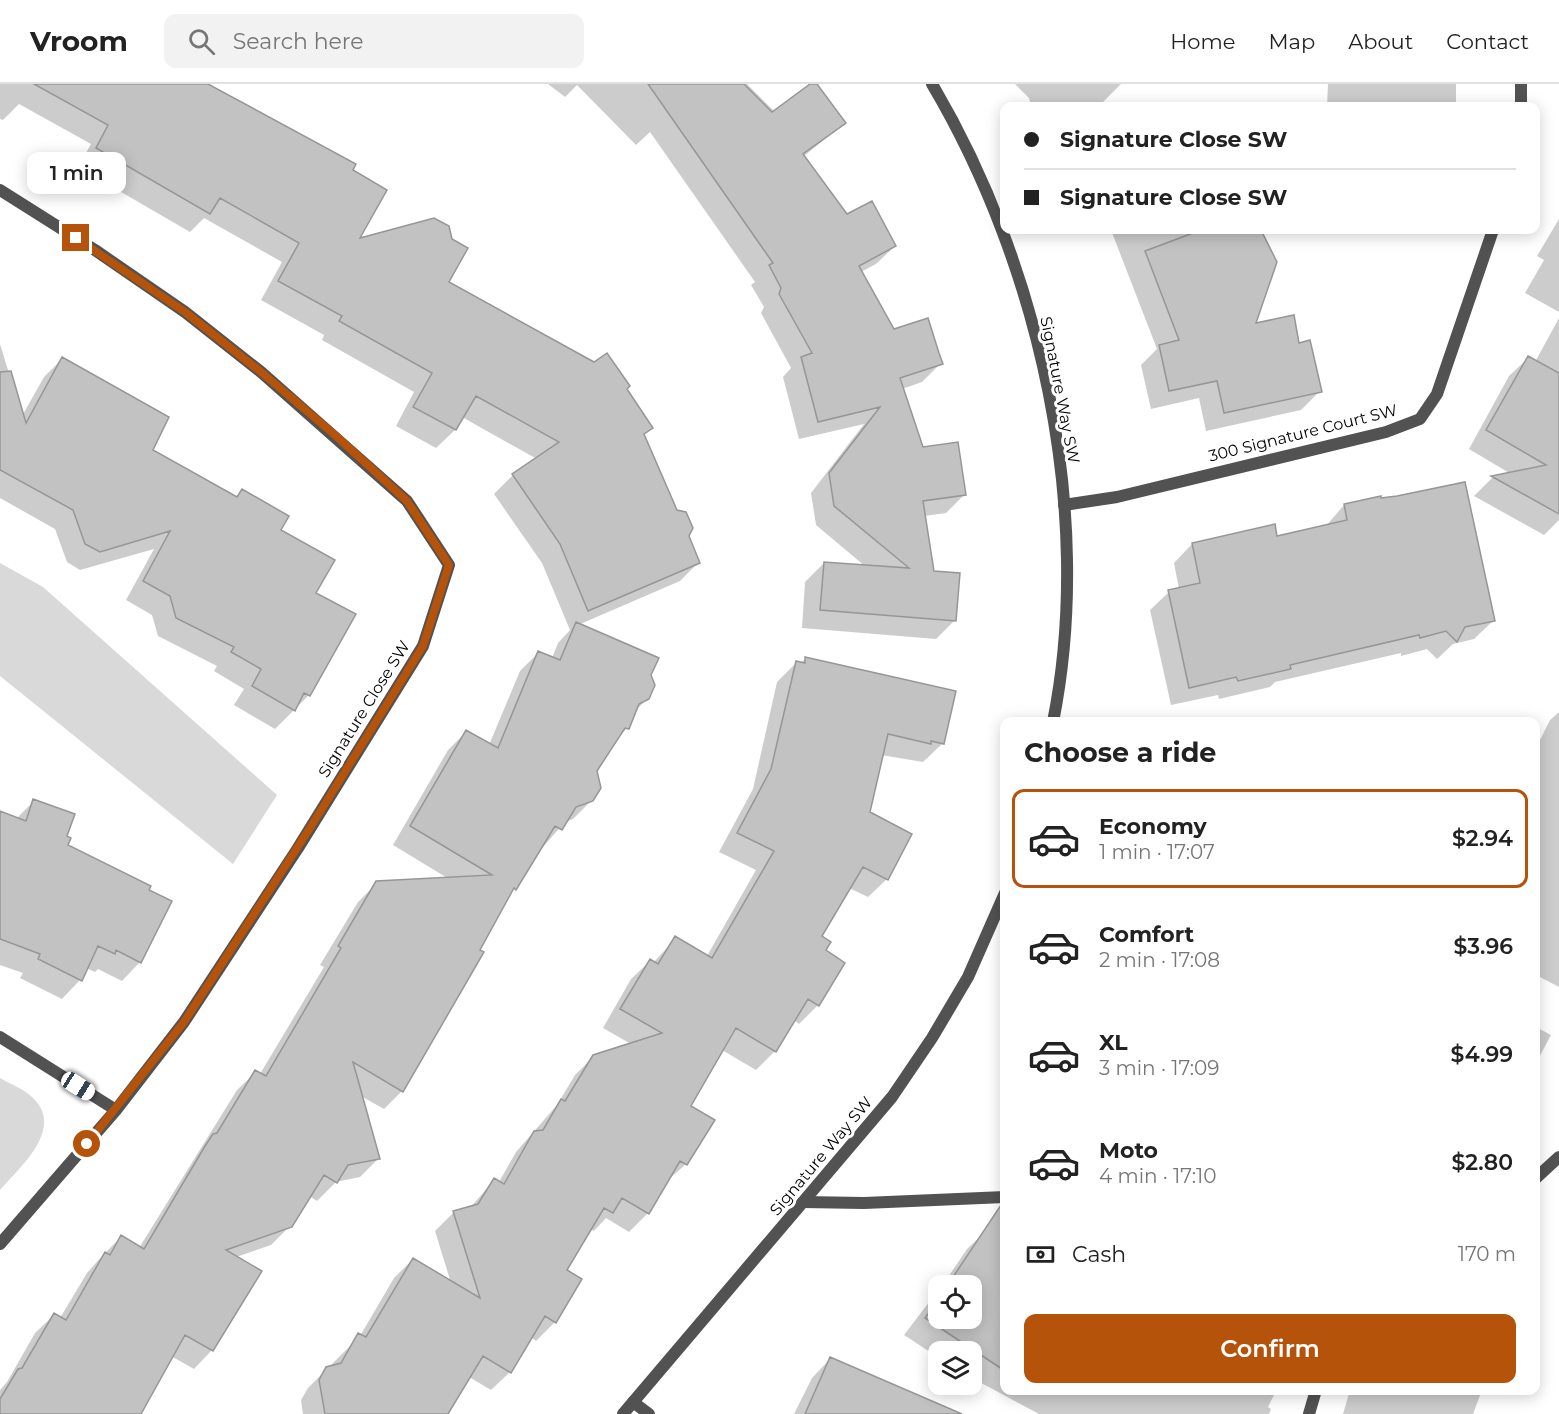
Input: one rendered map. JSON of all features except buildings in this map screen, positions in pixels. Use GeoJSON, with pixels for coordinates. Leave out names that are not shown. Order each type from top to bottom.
{"type":"FeatureCollection","features":[{"type":"Feature","properties":{"kind":"street","name":"Signature Way SW"},"geometry":{"type":"LineString","coordinates":[[932,84],[972,160],[1000,227]]}},
{"type":"Feature","properties":{"kind":"street"},"geometry":{"type":"LineString","coordinates":[[1521,84],[1521,102]]}},
{"type":"Feature","properties":{"kind":"street","name":"Signature Close SW"},"geometry":{"type":"LineString","coordinates":[[0,190],[104,256],[185,312],[261,372],[407,501],[449,565],[423,646],[298,848],[184,1022],[116,1110],[0,1244]]}},
{"type":"Feature","properties":{"kind":"street","name":"Signature Way SW"},"geometry":{"type":"LineString","coordinates":[[1003,234],[1025,301],[1048,397],[1064,505],[1064,637],[1054,717]]}},
{"type":"Feature","properties":{"kind":"street","name":"300 Signature Court SW"},"geometry":{"type":"LineString","coordinates":[[1064,505],[1117,497],[1386,432],[1420,418],[1437,394],[1492,234]]}},
{"type":"Feature","properties":{"kind":"street","name":"Signature Way SW"},"geometry":{"type":"LineString","coordinates":[[623,1414],[892,1097],[932,1038],[1000,917]]}},
{"type":"Feature","properties":{"kind":"street"},"geometry":{"type":"LineString","coordinates":[[0,1037],[116,1110]]}},
{"type":"Feature","properties":{"kind":"street"},"geometry":{"type":"LineString","coordinates":[[1540,1174],[1559,1157]]}},
{"type":"Feature","properties":{"kind":"street"},"geometry":{"type":"LineString","coordinates":[[803,1202],[864,1203],[1000,1197]]}},
{"type":"Feature","properties":{"kind":"street"},"geometry":{"type":"LineString","coordinates":[[1309,1414],[1315,1395]]}},
{"type":"Feature","properties":{"kind":"street"},"geometry":{"type":"LineString","coordinates":[[633,1402],[649,1414]]}},
{"type":"Feature","properties":{"kind":"shaded area"},"geometry":{"type":"Polygon","coordinates":[[[0,563],[43,587],[277,795],[233,864],[0,676],[0,563]]]}},
{"type":"Feature","properties":{"kind":"shaded area"},"geometry":{"type":"Polygon","coordinates":[[[0,1078],[32,1097],[41,1109],[44,1121],[42,1134],[28,1159],[0,1190],[0,1078]]]}},
{"type":"Feature","properties":{"kind":"route"},"geometry":{"type":"LineString","coordinates":[[76,238],[185,312],[335,435],[407,501],[449,565],[423,646],[310,828],[184,1022],[87,1144]]}}]}
